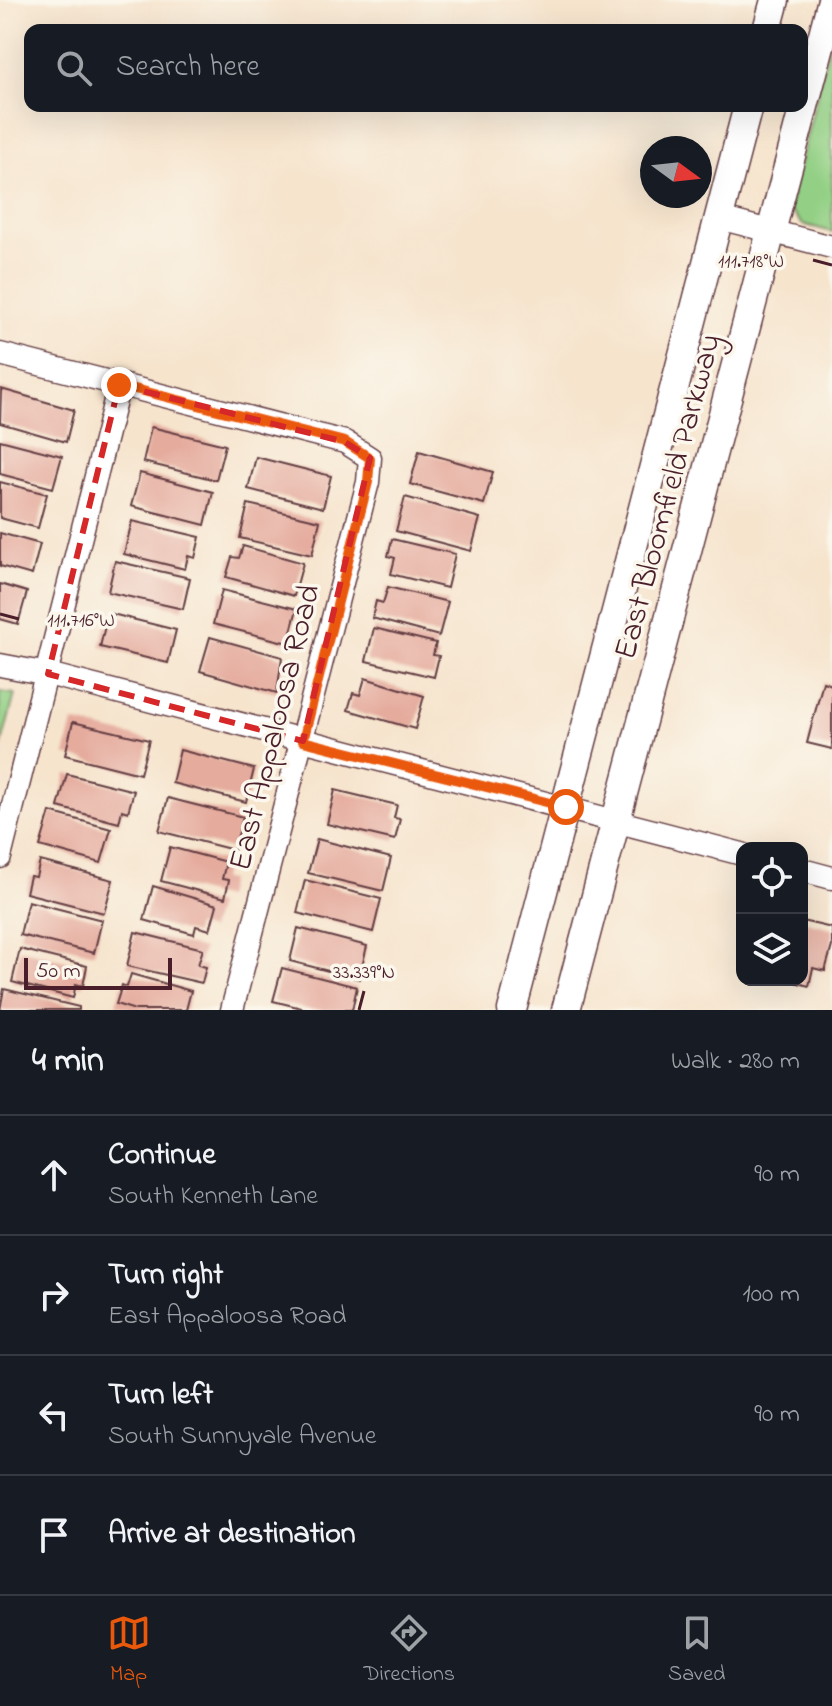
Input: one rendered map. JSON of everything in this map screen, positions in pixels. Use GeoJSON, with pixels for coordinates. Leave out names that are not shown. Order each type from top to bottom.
{"type":"FeatureCollection","features":[{"type":"Feature","properties":{"kind":"street"},"geometry":{"type":"LineString","coordinates":[[769,24],[775,0]]}},
{"type":"Feature","properties":{"kind":"street","name":"East Bloomfield Parkway"},"geometry":{"type":"LineString","coordinates":[[808,92],[832,0]]}},
{"type":"Feature","properties":{"kind":"street","name":"East Bloomfield Parkway"},"geometry":{"type":"LineString","coordinates":[[512,1010],[746,112]]}},
{"type":"Feature","properties":{"kind":"street","name":"East Bloomfield Parkway"},"geometry":{"type":"LineString","coordinates":[[566,1010],[803,112]]}},
{"type":"Feature","properties":{"kind":"street"},"geometry":{"type":"LineString","coordinates":[[719,218],[832,247]]}},
{"type":"Feature","properties":{"kind":"street"},"geometry":{"type":"LineString","coordinates":[[0,354],[119,385],[0,857]]}},
{"type":"Feature","properties":{"kind":"street","name":"East Appaloosa Road"},"geometry":{"type":"LineString","coordinates":[[119,385],[345,442],[370,458],[368,482],[232,1010]]}},
{"type":"Feature","properties":{"kind":"street"},"geometry":{"type":"LineString","coordinates":[[0,665],[48,674],[736,852]]}},
{"type":"Feature","properties":{"kind":"street"},"geometry":{"type":"LineString","coordinates":[[808,872],[832,878]]}},
{"type":"Feature","properties":{"kind":"highlighted area"},"geometry":{"type":"Polygon","coordinates":[[[119,385],[345,442],[370,458],[303,741],[48,674],[119,385]]]}},
{"type":"Feature","properties":{"kind":"green space"},"geometry":{"type":"Polygon","coordinates":[[[832,34],[832,232],[802,224],[789,208],[832,34]]]}},
{"type":"Feature","properties":{"kind":"green space"},"geometry":{"type":"Polygon","coordinates":[[[0,692],[15,694],[0,751],[0,692]]]}},
{"type":"Feature","properties":{"kind":"building"},"geometry":{"type":"Polygon","coordinates":[[[1,389],[74,410],[66,442],[0,423],[1,389]]]}},
{"type":"Feature","properties":{"kind":"building"},"geometry":{"type":"Polygon","coordinates":[[[151,427],[225,445],[216,480],[143,462],[151,427]]]}},
{"type":"Feature","properties":{"kind":"building"},"geometry":{"type":"Polygon","coordinates":[[[0,440],[62,456],[53,488],[0,474],[0,440]]]}},
{"type":"Feature","properties":{"kind":"building"},"geometry":{"type":"Polygon","coordinates":[[[419,451],[493,472],[484,504],[410,484],[419,451]]]}},
{"type":"Feature","properties":{"kind":"building"},"geometry":{"type":"Polygon","coordinates":[[[256,457],[331,476],[323,508],[248,489],[256,457]]]}},
{"type":"Feature","properties":{"kind":"building"},"geometry":{"type":"Polygon","coordinates":[[[140,473],[213,492],[205,525],[131,506],[140,473]]]}},
{"type":"Feature","properties":{"kind":"building"},"geometry":{"type":"Polygon","coordinates":[[[0,482],[47,494],[38,528],[0,518],[0,482]]]}},
{"type":"Feature","properties":{"kind":"building"},"geometry":{"type":"Polygon","coordinates":[[[405,497],[480,518],[471,551],[396,531],[405,497]]]}},
{"type":"Feature","properties":{"kind":"building"},"geometry":{"type":"Polygon","coordinates":[[[248,504],[320,521],[312,555],[240,538],[248,504]]]}},
{"type":"Feature","properties":{"kind":"building"},"geometry":{"type":"Polygon","coordinates":[[[132,521],[200,537],[195,558],[188,556],[185,569],[124,554],[132,521]]]}},
{"type":"Feature","properties":{"kind":"building"},"geometry":{"type":"Polygon","coordinates":[[[0,533],[40,544],[32,575],[0,566],[0,533]]]}},
{"type":"Feature","properties":{"kind":"building"},"geometry":{"type":"Polygon","coordinates":[[[392,539],[455,554],[447,588],[391,574],[395,558],[388,556],[392,539]]]}},
{"type":"Feature","properties":{"kind":"building"},"geometry":{"type":"Polygon","coordinates":[[[243,546],[303,563],[294,596],[226,577],[232,557],[239,558],[243,546]]]}},
{"type":"Feature","properties":{"kind":"building"},"geometry":{"type":"Polygon","coordinates":[[[115,561],[190,578],[183,609],[108,592],[115,561]]]}},
{"type":"Feature","properties":{"kind":"building"},"geometry":{"type":"Polygon","coordinates":[[[0,584],[27,592],[18,624],[0,619],[0,584]]]}},
{"type":"Feature","properties":{"kind":"building"},"geometry":{"type":"Polygon","coordinates":[[[388,587],[448,602],[439,636],[372,618],[376,601],[383,603],[388,587]]]}},
{"type":"Feature","properties":{"kind":"building"},"geometry":{"type":"Polygon","coordinates":[[[222,590],[297,609],[288,643],[213,624],[222,590]]]}},
{"type":"Feature","properties":{"kind":"building"},"geometry":{"type":"Polygon","coordinates":[[[108,613],[176,630],[168,663],[100,647],[108,613]]]}},
{"type":"Feature","properties":{"kind":"building"},"geometry":{"type":"Polygon","coordinates":[[[374,628],[436,643],[433,655],[439,656],[434,677],[366,661],[374,628]]]}},
{"type":"Feature","properties":{"kind":"building"},"geometry":{"type":"Polygon","coordinates":[[[210,637],[282,657],[277,693],[200,671],[210,637]]]}},
{"type":"Feature","properties":{"kind":"building"},"geometry":{"type":"Polygon","coordinates":[[[365,678],[424,696],[415,729],[348,710],[353,693],[360,695],[365,678]]]}},
{"type":"Feature","properties":{"kind":"building"},"geometry":{"type":"Polygon","coordinates":[[[823,682],[832,685],[832,749],[807,743],[823,682]]]}},
{"type":"Feature","properties":{"kind":"building"},"geometry":{"type":"Polygon","coordinates":[[[73,722],[149,740],[140,774],[65,755],[73,722]]]}},
{"type":"Feature","properties":{"kind":"building"},"geometry":{"type":"Polygon","coordinates":[[[180,750],[254,769],[246,802],[172,783],[180,750]]]}},
{"type":"Feature","properties":{"kind":"building"},"geometry":{"type":"Polygon","coordinates":[[[67,774],[134,791],[128,812],[122,810],[119,823],[58,807],[67,774]]]}},
{"type":"Feature","properties":{"kind":"building"},"geometry":{"type":"Polygon","coordinates":[[[335,790],[397,805],[394,818],[400,819],[395,840],[327,824],[335,790]]]}},
{"type":"Feature","properties":{"kind":"building"},"geometry":{"type":"Polygon","coordinates":[[[168,798],[243,817],[234,850],[159,831],[168,798]]]}},
{"type":"Feature","properties":{"kind":"building"},"geometry":{"type":"Polygon","coordinates":[[[50,812],[111,829],[101,863],[40,846],[50,812]]]}},
{"type":"Feature","properties":{"kind":"building"},"geometry":{"type":"Polygon","coordinates":[[[317,839],[391,858],[383,891],[308,873],[317,839]]]}},
{"type":"Feature","properties":{"kind":"building"},"geometry":{"type":"Polygon","coordinates":[[[170,847],[226,862],[222,879],[229,880],[225,898],[161,881],[170,847]]]}},
{"type":"Feature","properties":{"kind":"building"},"geometry":{"type":"Polygon","coordinates":[[[40,861],[113,880],[104,913],[26,893],[30,876],[36,877],[40,861]]]}},
{"type":"Feature","properties":{"kind":"building"},"geometry":{"type":"Polygon","coordinates":[[[305,880],[381,899],[373,932],[297,913],[305,880]]]}},
{"type":"Feature","properties":{"kind":"building"},"geometry":{"type":"Polygon","coordinates":[[[153,886],[217,905],[210,930],[196,926],[194,934],[144,920],[153,886]]]}},
{"type":"Feature","properties":{"kind":"building"},"geometry":{"type":"Polygon","coordinates":[[[28,901],[102,920],[94,953],[20,935],[28,901]]]}},
{"type":"Feature","properties":{"kind":"building"},"geometry":{"type":"Polygon","coordinates":[[[808,922],[832,928],[832,946],[825,971],[813,968],[809,986],[808,922]]]}},
{"type":"Feature","properties":{"kind":"building"},"geometry":{"type":"Polygon","coordinates":[[[298,928],[367,946],[359,979],[290,961],[298,928]]]}},
{"type":"Feature","properties":{"kind":"building"},"geometry":{"type":"Polygon","coordinates":[[[135,932],[203,949],[198,965],[206,967],[202,983],[127,966],[135,932]]]}},
{"type":"Feature","properties":{"kind":"building"},"geometry":{"type":"Polygon","coordinates":[[[20,949],[87,966],[83,986],[76,984],[73,998],[12,982],[20,949]]]}},
{"type":"Feature","properties":{"kind":"building"},"geometry":{"type":"Polygon","coordinates":[[[282,968],[357,987],[352,1010],[310,1010],[273,1001],[282,968]]]}},
{"type":"Feature","properties":{"kind":"building"},"geometry":{"type":"Polygon","coordinates":[[[131,974],[191,991],[186,1010],[135,1010],[116,1004],[122,985],[127,987],[131,974]]]}},
{"type":"Feature","properties":{"kind":"building"},"geometry":{"type":"Polygon","coordinates":[[[4,989],[79,1007],[79,1010],[0,1010],[4,989]]]}},
{"type":"Feature","properties":{"kind":"route"},"geometry":{"type":"LineString","coordinates":[[119,385],[345,442],[370,458],[368,482],[303,741],[566,807]]}}]}
